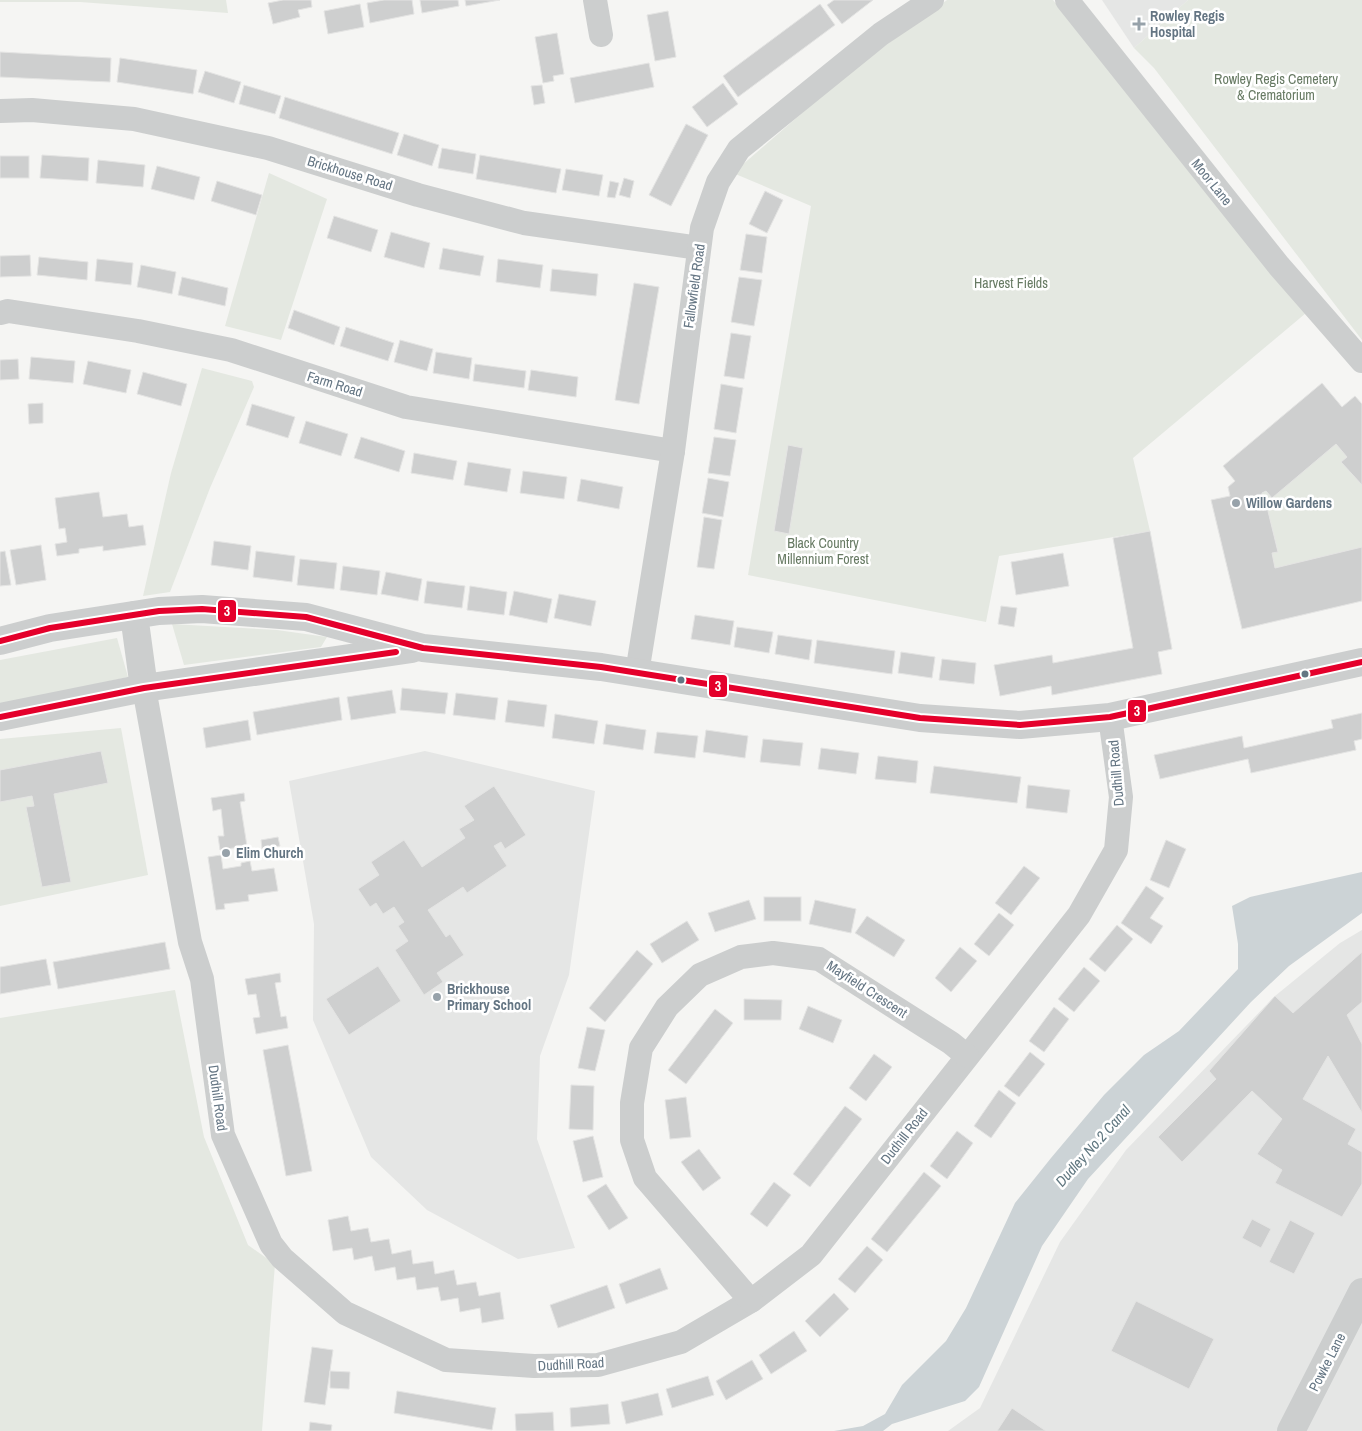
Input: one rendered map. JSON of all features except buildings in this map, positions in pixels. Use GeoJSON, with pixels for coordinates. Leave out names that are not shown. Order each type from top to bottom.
{"type":"FeatureCollection","features":[{"type":"Feature","properties":{"kind":"street"},"geometry":{"type":"LineString","coordinates":[[595,0],[601,36]]}},
{"type":"Feature","properties":{"kind":"street","name":"Fallowfield Road"},"geometry":{"type":"LineString","coordinates":[[637,673],[672,451],[702,228],[718,182],[739,149],[881,34],[932,0]]}},
{"type":"Feature","properties":{"kind":"street","name":"Moor Lane"},"geometry":{"type":"LineString","coordinates":[[1067,0],[1279,266],[1362,361]]}},
{"type":"Feature","properties":{"kind":"street","name":"Brickhouse Road"},"geometry":{"type":"LineString","coordinates":[[0,111],[32,110],[134,119],[268,148],[418,194],[524,222],[699,248]]}},
{"type":"Feature","properties":{"kind":"street","name":"Farm Road"},"geometry":{"type":"LineString","coordinates":[[0,313],[8,311],[138,331],[231,350],[406,407],[672,451]]}},
{"type":"Feature","properties":{"kind":"street"},"geometry":{"type":"LineString","coordinates":[[0,641],[50,628],[134,615],[202,609],[306,617],[424,648],[637,673],[920,718],[1020,725],[1110,717],[1362,662]]}},
{"type":"Feature","properties":{"kind":"street"},"geometry":{"type":"LineString","coordinates":[[134,615],[144,688]]}},
{"type":"Feature","properties":{"kind":"street"},"geometry":{"type":"LineString","coordinates":[[0,717],[144,688],[424,648]]}},
{"type":"Feature","properties":{"kind":"street","name":"Dudhill Road"},"geometry":{"type":"LineString","coordinates":[[144,688],[190,942],[202,979],[223,1135],[271,1244],[282,1258],[345,1314],[446,1360],[534,1366],[598,1365],[681,1342],[751,1301],[811,1255],[1080,915],[1116,850],[1121,797],[1110,717]]}},
{"type":"Feature","properties":{"kind":"street","name":"Mayfield Crescent"},"geometry":{"type":"LineString","coordinates":[[751,1301],[645,1178],[632,1140],[632,1103],[641,1048],[667,1007],[700,975],[741,957],[773,953],[819,959],[951,1043],[967,1056]]}},
{"type":"Feature","properties":{"kind":"street","name":"Powke Lane"},"geometry":{"type":"LineString","coordinates":[[1291,1431],[1362,1292]]}},
{"type":"Feature","properties":{"kind":"shaded area","name":"Rowley Regis Hospital"},"geometry":{"type":"Polygon","coordinates":[[[1102,0],[1188,0],[1134,48],[1102,0]]]}},
{"type":"Feature","properties":{"kind":"shaded area","name":"Brickhouse Primary School"},"geometry":{"type":"Polygon","coordinates":[[[425,751],[595,791],[569,975],[540,1056],[537,1139],[575,1248],[518,1259],[427,1210],[371,1157],[313,1020],[314,924],[289,781],[425,751]]]}},
{"type":"Feature","properties":{"kind":"shaded area"},"geometry":{"type":"Polygon","coordinates":[[[1362,930],[1362,1431],[948,1431],[980,1408],[1060,1242],[1126,1150],[1275,996],[1340,943],[1362,930]]]}},
{"type":"Feature","properties":{"kind":"green space"},"geometry":{"type":"Polygon","coordinates":[[[0,0],[226,0],[228,13],[80,2],[0,2],[0,0]]]}},
{"type":"Feature","properties":{"kind":"green space","name":"Harvest Fields"},"geometry":{"type":"Polygon","coordinates":[[[947,0],[1053,0],[1306,313],[1133,458],[1150,531],[999,556],[986,622],[748,575],[811,206],[733,173],[847,74],[947,0]]]}},
{"type":"Feature","properties":{"kind":"green space","name":"Rowley Regis Cemetery & Crematorium"},"geometry":{"type":"Polygon","coordinates":[[[1188,0],[1362,0],[1362,340],[1154,68],[1134,48],[1188,0]]]}},
{"type":"Feature","properties":{"kind":"green space"},"geometry":{"type":"Polygon","coordinates":[[[269,173],[327,199],[281,340],[225,326],[269,173]]]}},
{"type":"Feature","properties":{"kind":"green space"},"geometry":{"type":"Polygon","coordinates":[[[202,368],[252,381],[254,387],[210,488],[170,592],[143,596],[171,473],[202,368]]]}},
{"type":"Feature","properties":{"kind":"green space"},"geometry":{"type":"Polygon","coordinates":[[[1336,444],[1347,457],[1341,462],[1362,485],[1362,547],[1275,568],[1272,553],[1278,551],[1267,507],[1261,508],[1262,493],[1266,491],[1272,497],[1336,444]]]}},
{"type":"Feature","properties":{"kind":"green space"},"geometry":{"type":"Polygon","coordinates":[[[172,624],[277,630],[327,637],[321,647],[184,665],[172,624]]]}},
{"type":"Feature","properties":{"kind":"green space"},"geometry":{"type":"Polygon","coordinates":[[[117,638],[128,677],[0,705],[0,660],[117,638]]]}},
{"type":"Feature","properties":{"kind":"green space"},"geometry":{"type":"Polygon","coordinates":[[[121,728],[148,875],[0,906],[0,739],[121,728]]]}},
{"type":"Feature","properties":{"kind":"green space"},"geometry":{"type":"Polygon","coordinates":[[[175,990],[204,1137],[248,1245],[275,1264],[262,1431],[0,1431],[0,1018],[175,990]]]}},
{"type":"Feature","properties":{"kind":"water","name":"Dudley No.2 Canal"},"geometry":{"type":"Polygon","coordinates":[[[1362,872],[1362,913],[1289,966],[1251,1002],[1088,1179],[1042,1246],[979,1387],[965,1401],[892,1424],[883,1431],[834,1431],[863,1426],[885,1414],[902,1385],[946,1341],[966,1308],[1015,1203],[1104,1095],[1144,1055],[1179,1031],[1238,969],[1238,944],[1232,906],[1250,897],[1362,872]]]}},
{"type":"Feature","properties":{"kind":"transit line","name":"3"},"geometry":{"type":"LineString","coordinates":[[0,641],[50,628],[159,611],[202,609],[306,617],[423,648],[601,667],[920,718],[1020,725],[1110,717],[1362,662]]}},
{"type":"Feature","properties":{"kind":"transit line","name":"3"},"geometry":{"type":"LineString","coordinates":[[0,717],[144,688],[396,652]]}},
{"type":"Feature","properties":{"kind":"place","name":"Rowley Regis Hospital"},"geometry":{"type":"Point","coordinates":[1139,24]}},
{"type":"Feature","properties":{"kind":"place","name":"Willow Gardens"},"geometry":{"type":"Point","coordinates":[1236,503]}},
{"type":"Feature","properties":{"kind":"place","name":"Elim Church"},"geometry":{"type":"Point","coordinates":[226,853]}},
{"type":"Feature","properties":{"kind":"place","name":"Brickhouse Primary School"},"geometry":{"type":"Point","coordinates":[437,997]}},
{"type":"Feature","properties":{"kind":"park label","name":"Black Country Millennium Forest"},"geometry":{"type":"Point","coordinates":[823,552]}}]}
